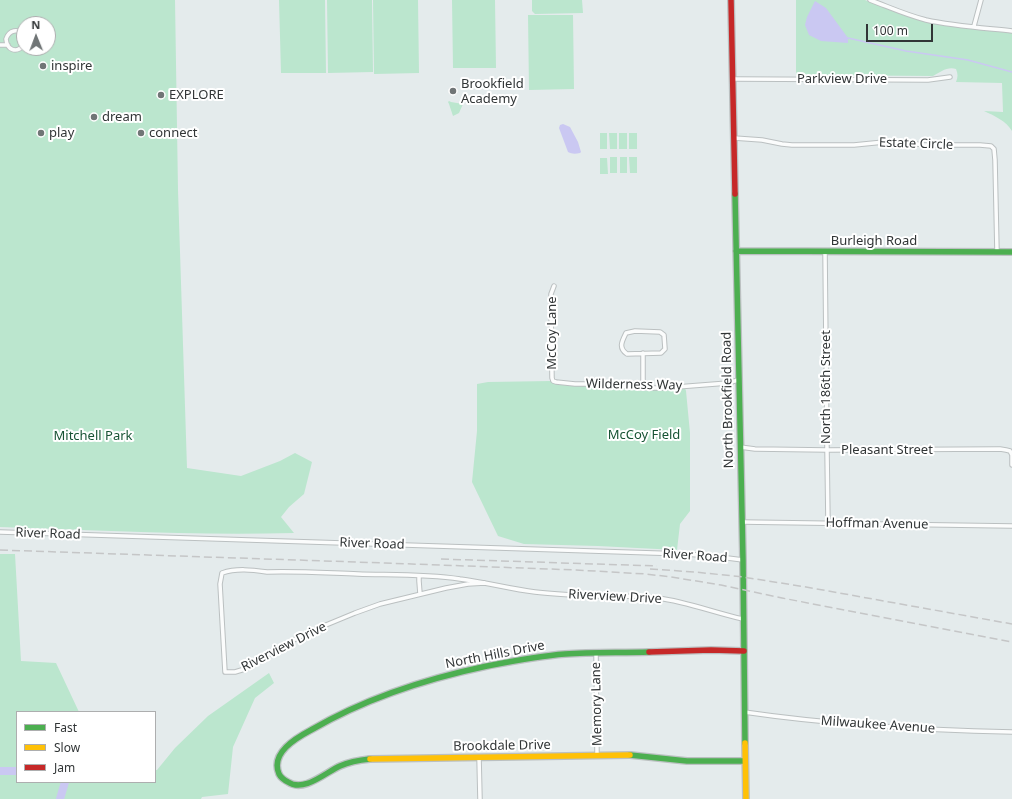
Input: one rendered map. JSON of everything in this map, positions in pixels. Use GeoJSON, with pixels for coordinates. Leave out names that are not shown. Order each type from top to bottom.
{"type":"FeatureCollection","features":[{"type":"Feature","properties":{"kind":"street","name":"North Brookfield Road"},"geometry":{"type":"LineString","coordinates":[[731,0],[743,560],[746,799]]}},
{"type":"Feature","properties":{"kind":"street"},"geometry":{"type":"LineString","coordinates":[[870,0],[921,19],[944,23],[1012,30]]}},
{"type":"Feature","properties":{"kind":"street"},"geometry":{"type":"LineString","coordinates":[[974,26],[981,0]]}},
{"type":"Feature","properties":{"kind":"street"},"geometry":{"type":"LineString","coordinates":[[16,31],[10,33],[6,39],[10,48],[16,50]]}},
{"type":"Feature","properties":{"kind":"street"},"geometry":{"type":"LineString","coordinates":[[0,45],[8,45]]}},
{"type":"Feature","properties":{"kind":"street","name":"Parkview Drive"},"geometry":{"type":"LineString","coordinates":[[733,79],[934,80],[950,77]]}},
{"type":"Feature","properties":{"kind":"street","name":"Estate Circle"},"geometry":{"type":"LineString","coordinates":[[734,138],[752,138],[782,144],[798,145],[854,145],[902,142],[924,145],[991,146],[994,149],[995,160],[997,252]]}},
{"type":"Feature","properties":{"kind":"street","name":"Burleigh Road"},"geometry":{"type":"LineString","coordinates":[[736,251],[1012,252]]}},
{"type":"Feature","properties":{"kind":"street","name":"North 186th Street"},"geometry":{"type":"LineString","coordinates":[[825,251],[828,523]]}},
{"type":"Feature","properties":{"kind":"street","name":"McCoy Lane"},"geometry":{"type":"LineString","coordinates":[[553,381],[550,307],[554,286]]}},
{"type":"Feature","properties":{"kind":"street"},"geometry":{"type":"LineString","coordinates":[[635,331],[654,331],[660,332],[664,335],[665,349],[661,353],[643,353],[627,354],[624,351],[621,344],[626,333],[635,331]]}},
{"type":"Feature","properties":{"kind":"street"},"geometry":{"type":"LineString","coordinates":[[643,353],[643,388]]}},
{"type":"Feature","properties":{"kind":"street","name":"Wilderness Way"},"geometry":{"type":"LineString","coordinates":[[553,381],[560,383],[664,388],[728,383],[738,380]]}},
{"type":"Feature","properties":{"kind":"street","name":"Pleasant Street"},"geometry":{"type":"LineString","coordinates":[[740,447],[755,449],[827,450],[1000,449],[1010,452],[1012,455],[1012,465]]}},
{"type":"Feature","properties":{"kind":"street","name":"Hoffman Avenue"},"geometry":{"type":"LineString","coordinates":[[742,522],[1012,525]]}},
{"type":"Feature","properties":{"kind":"street","name":"River Road"},"geometry":{"type":"LineString","coordinates":[[0,532],[677,554],[743,560]]}},
{"type":"Feature","properties":{"kind":"street","name":"Riverview Drive"},"geometry":{"type":"LineString","coordinates":[[485,583],[461,584],[380,604],[309,632],[245,669],[235,672],[225,672],[220,584],[222,573],[236,570],[419,576],[459,579],[485,583],[534,592],[660,598],[694,605],[743,619]]}},
{"type":"Feature","properties":{"kind":"street"},"geometry":{"type":"LineString","coordinates":[[419,576],[420,594]]}},
{"type":"Feature","properties":{"kind":"street","name":"North Hills Drive"},"geometry":{"type":"LineString","coordinates":[[277,764],[280,755],[288,746],[305,734],[352,708],[409,686],[458,673],[517,660],[556,654],[708,650],[744,651]]}},
{"type":"Feature","properties":{"kind":"street","name":"Memory Lane"},"geometry":{"type":"LineString","coordinates":[[596,652],[598,755]]}},
{"type":"Feature","properties":{"kind":"street","name":"Milwaukee Avenue"},"geometry":{"type":"LineString","coordinates":[[744,712],[777,717],[896,728],[1012,732]]}},
{"type":"Feature","properties":{"kind":"street","name":"Brookdale Drive"},"geometry":{"type":"LineString","coordinates":[[277,764],[279,773],[285,781],[293,786],[299,786],[310,782],[336,768],[358,760],[598,755],[640,756],[687,761],[745,761]]}},
{"type":"Feature","properties":{"kind":"street"},"geometry":{"type":"LineString","coordinates":[[480,757],[480,799]]}},
{"type":"Feature","properties":{"kind":"green space","name":"Mitchell Park"},"geometry":{"type":"Polygon","coordinates":[[[0,0],[175,0],[178,190],[187,468],[241,476],[280,461],[295,453],[312,462],[304,494],[289,507],[281,517],[294,533],[184,533],[0,527],[0,0]]]}},
{"type":"Feature","properties":{"kind":"green space"},"geometry":{"type":"Polygon","coordinates":[[[279,0],[325,0],[326,73],[281,73],[279,0]]]}},
{"type":"Feature","properties":{"kind":"green space"},"geometry":{"type":"Polygon","coordinates":[[[327,0],[372,0],[373,72],[328,73],[327,0]]]}},
{"type":"Feature","properties":{"kind":"green space"},"geometry":{"type":"Polygon","coordinates":[[[373,0],[418,0],[419,73],[374,74],[373,0]]]}},
{"type":"Feature","properties":{"kind":"green space"},"geometry":{"type":"Polygon","coordinates":[[[452,0],[495,0],[496,68],[453,68],[452,0]]]}},
{"type":"Feature","properties":{"kind":"green space"},"geometry":{"type":"Polygon","coordinates":[[[532,0],[582,0],[583,13],[535,14],[532,11],[532,0]]]}},
{"type":"Feature","properties":{"kind":"green space"},"geometry":{"type":"Polygon","coordinates":[[[796,0],[865,0],[900,14],[935,24],[1012,32],[1012,131],[1010,127],[996,117],[984,111],[1003,112],[1002,83],[956,82],[958,76],[956,69],[953,68],[941,71],[933,76],[796,75],[796,0]]]}},
{"type":"Feature","properties":{"kind":"green space"},"geometry":{"type":"Polygon","coordinates":[[[528,15],[573,15],[574,89],[529,90],[528,15]]]}},
{"type":"Feature","properties":{"kind":"green space"},"geometry":{"type":"Polygon","coordinates":[[[448,102],[463,104],[459,113],[453,116],[448,102]]]}},
{"type":"Feature","properties":{"kind":"green space"},"geometry":{"type":"Polygon","coordinates":[[[600,133],[607,133],[607,149],[600,149],[600,133]]]}},
{"type":"Feature","properties":{"kind":"green space"},"geometry":{"type":"Polygon","coordinates":[[[609,133],[617,133],[617,149],[610,149],[609,133]]]}},
{"type":"Feature","properties":{"kind":"green space"},"geometry":{"type":"Polygon","coordinates":[[[619,133],[627,133],[627,149],[619,149],[619,133]]]}},
{"type":"Feature","properties":{"kind":"green space"},"geometry":{"type":"Polygon","coordinates":[[[629,133],[637,133],[637,149],[629,149],[629,133]]]}},
{"type":"Feature","properties":{"kind":"green space"},"geometry":{"type":"Polygon","coordinates":[[[610,157],[617,157],[617,173],[610,173],[610,157]]]}},
{"type":"Feature","properties":{"kind":"green space"},"geometry":{"type":"Polygon","coordinates":[[[620,157],[627,157],[627,173],[620,173],[620,157]]]}},
{"type":"Feature","properties":{"kind":"green space"},"geometry":{"type":"Polygon","coordinates":[[[629,157],[637,157],[637,173],[630,173],[629,157]]]}},
{"type":"Feature","properties":{"kind":"green space"},"geometry":{"type":"Polygon","coordinates":[[[600,158],[607,158],[608,174],[600,174],[600,158]]]}},
{"type":"Feature","properties":{"kind":"green space","name":"McCoy Field"},"geometry":{"type":"Polygon","coordinates":[[[551,381],[560,385],[685,388],[690,433],[690,511],[680,524],[677,550],[524,544],[498,536],[472,482],[477,431],[477,384],[488,382],[551,381]]]}},
{"type":"Feature","properties":{"kind":"green space"},"geometry":{"type":"Polygon","coordinates":[[[0,554],[15,554],[21,661],[56,663],[79,711],[16,711],[16,783],[156,783],[156,770],[175,748],[208,716],[269,673],[274,683],[255,698],[233,747],[228,794],[202,797],[201,799],[0,799],[0,554]]]}},
{"type":"Feature","properties":{"kind":"water"},"geometry":{"type":"Polygon","coordinates":[[[815,1],[826,8],[848,38],[848,43],[821,41],[809,35],[805,25],[807,17],[815,1]]]}},
{"type":"Feature","properties":{"kind":"water"},"geometry":{"type":"Polygon","coordinates":[[[563,124],[570,127],[578,142],[580,153],[574,154],[568,152],[559,128],[560,125],[563,124]]]}},
{"type":"Feature","properties":{"kind":"waterway"},"geometry":{"type":"LineString","coordinates":[[848,38],[906,51],[968,60],[1012,72]]}},
{"type":"Feature","properties":{"kind":"waterway"},"geometry":{"type":"LineString","coordinates":[[0,771],[16,771]]}},
{"type":"Feature","properties":{"kind":"waterway"},"geometry":{"type":"LineString","coordinates":[[60,799],[65,783]]}},
{"type":"Feature","properties":{"kind":"railway"},"geometry":{"type":"LineString","coordinates":[[0,550],[576,570],[646,574],[721,585],[1012,642]]}},
{"type":"Feature","properties":{"kind":"railway"},"geometry":{"type":"LineString","coordinates":[[441,559],[657,566]]}},
{"type":"Feature","properties":{"kind":"railway"},"geometry":{"type":"LineString","coordinates":[[650,569],[743,577],[1012,624]]}},
{"type":"Feature","properties":{"kind":"traffic: fast"},"geometry":{"type":"LineString","coordinates":[[735,194],[743,560],[745,743]]}},
{"type":"Feature","properties":{"kind":"traffic: fast"},"geometry":{"type":"LineString","coordinates":[[736,251],[1012,252]]}},
{"type":"Feature","properties":{"kind":"traffic: fast"},"geometry":{"type":"LineString","coordinates":[[370,759],[355,761],[343,765],[315,780],[301,785],[294,785],[283,779],[279,774],[277,766],[278,759],[286,747],[305,733],[353,708],[396,691],[441,677],[487,666],[545,656],[576,653],[649,652]]}},
{"type":"Feature","properties":{"kind":"traffic: fast"},"geometry":{"type":"LineString","coordinates":[[630,755],[687,761],[745,761]]}},
{"type":"Feature","properties":{"kind":"traffic: slow"},"geometry":{"type":"LineString","coordinates":[[745,743],[746,799]]}},
{"type":"Feature","properties":{"kind":"traffic: slow"},"geometry":{"type":"LineString","coordinates":[[370,759],[630,755]]}},
{"type":"Feature","properties":{"kind":"traffic: jam"},"geometry":{"type":"LineString","coordinates":[[731,0],[735,194]]}},
{"type":"Feature","properties":{"kind":"traffic: jam"},"geometry":{"type":"LineString","coordinates":[[649,652],[711,650],[744,651]]}},
{"type":"Feature","properties":{"kind":"place","name":"inspire"},"geometry":{"type":"Point","coordinates":[43,66]}},
{"type":"Feature","properties":{"kind":"place","name":"Brookfield Academy"},"geometry":{"type":"Point","coordinates":[453,91]}},
{"type":"Feature","properties":{"kind":"place","name":"EXPLORE"},"geometry":{"type":"Point","coordinates":[161,95]}},
{"type":"Feature","properties":{"kind":"place","name":"dream"},"geometry":{"type":"Point","coordinates":[94,117]}},
{"type":"Feature","properties":{"kind":"place","name":"play"},"geometry":{"type":"Point","coordinates":[41,133]}},
{"type":"Feature","properties":{"kind":"place","name":"connect"},"geometry":{"type":"Point","coordinates":[141,133]}}]}
